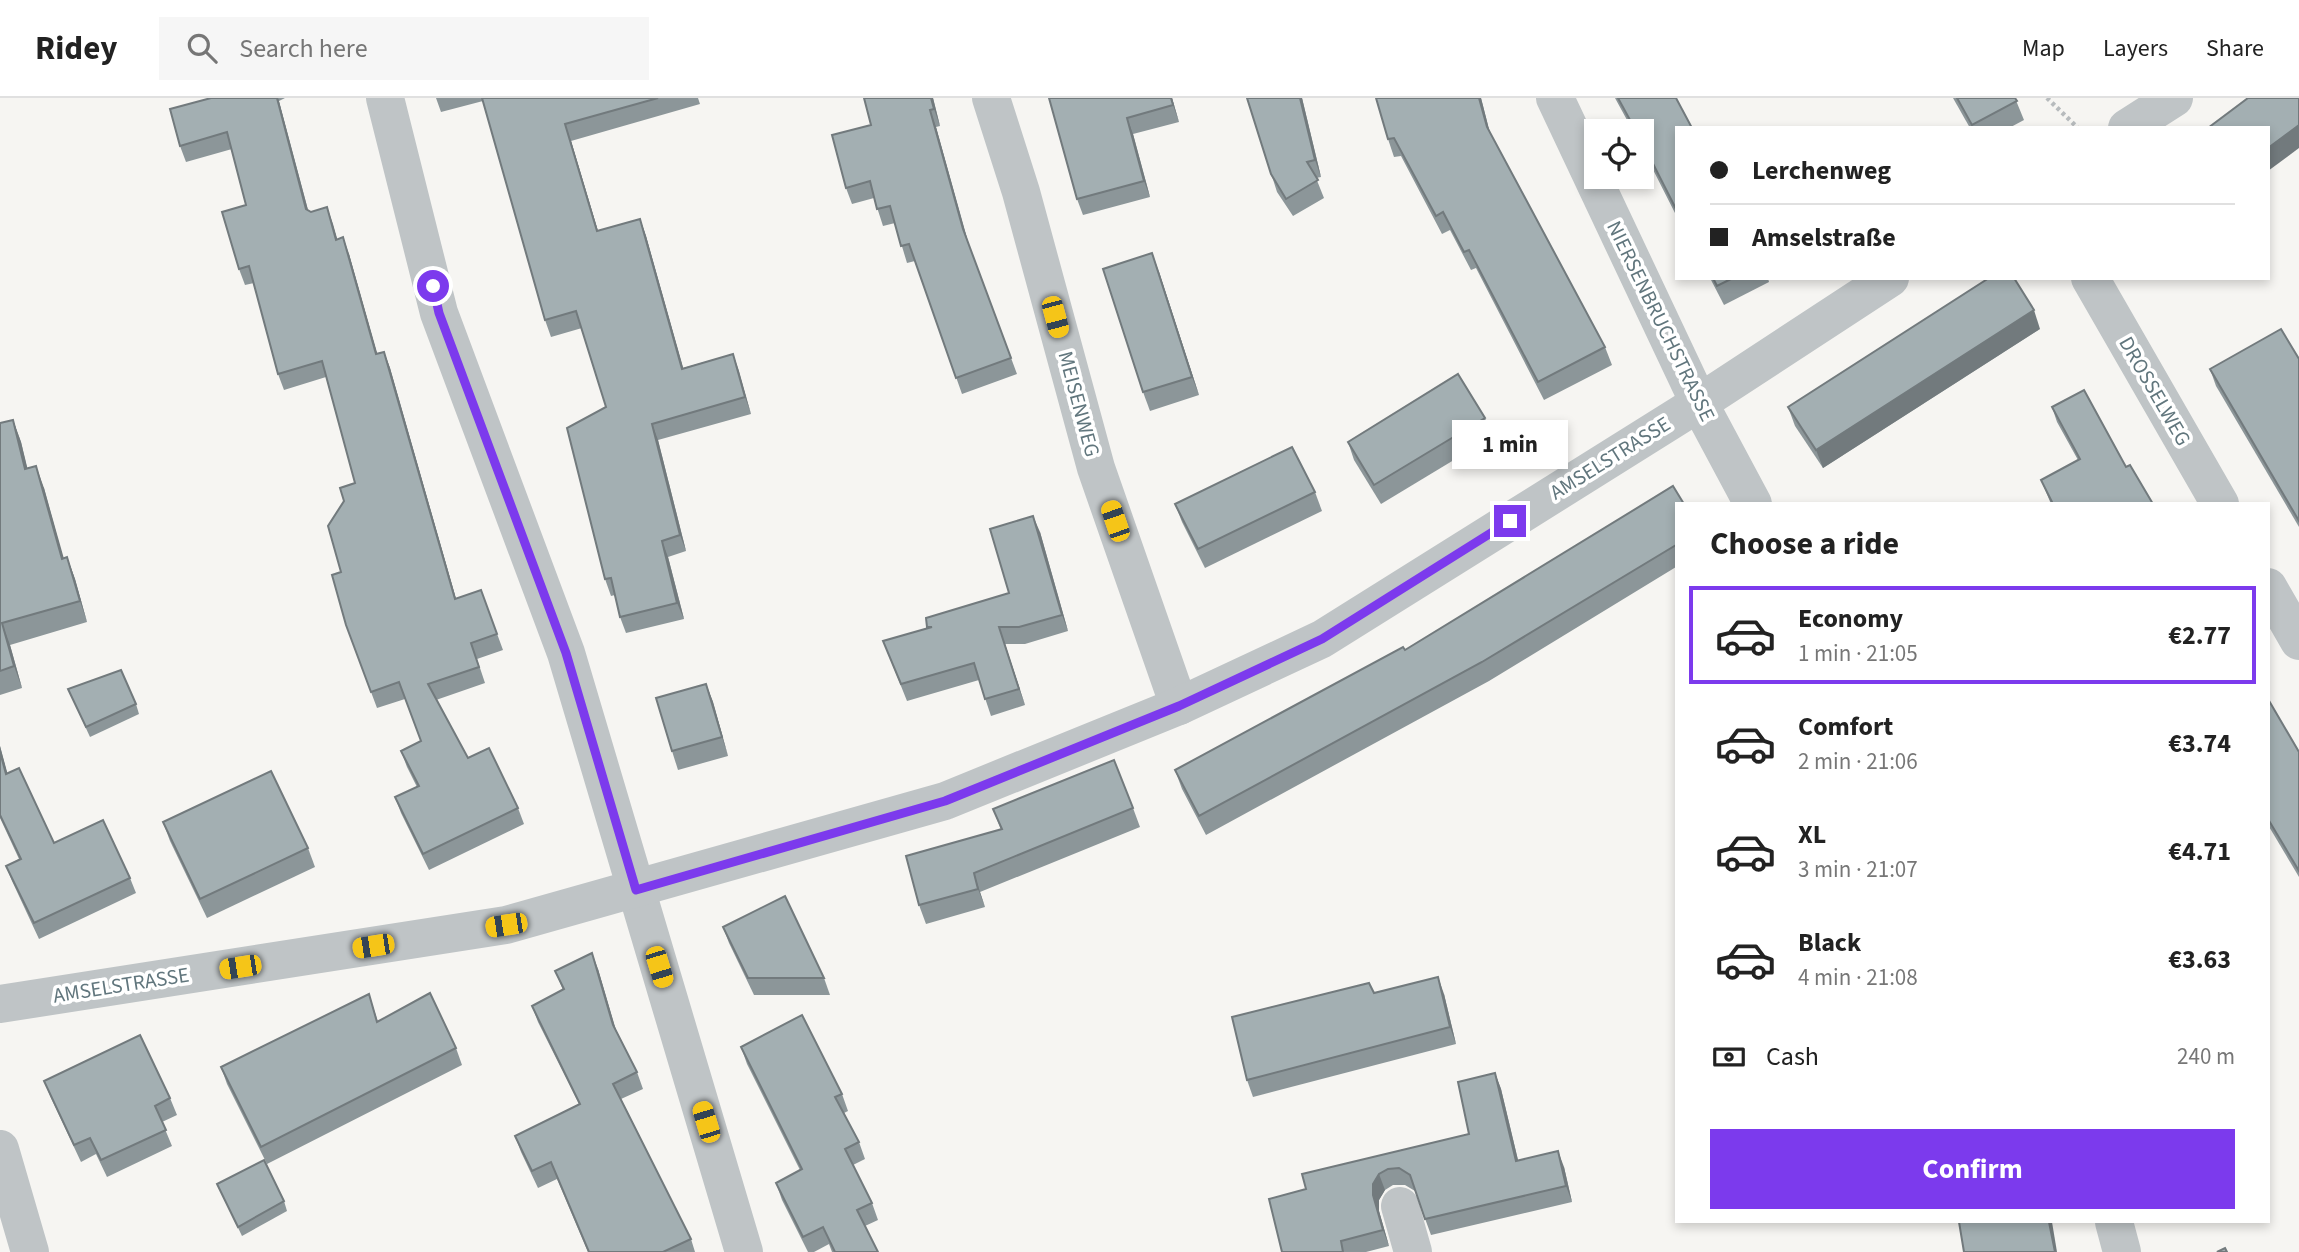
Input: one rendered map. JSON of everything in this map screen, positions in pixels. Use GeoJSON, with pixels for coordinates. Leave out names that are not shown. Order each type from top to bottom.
{"type":"FeatureCollection","features":[{"type":"Feature","properties":{"kind":"street"},"geometry":{"type":"LineString","coordinates":[[385,98],[439,313],[566,653],[744,1252]]}},
{"type":"Feature","properties":{"kind":"street","name":"MEISENWEG"},"geometry":{"type":"LineString","coordinates":[[991,98],[1021,192],[1096,468],[1179,706]]}},
{"type":"Feature","properties":{"kind":"street","name":"NIERSENBRUCHSTRASSE"},"geometry":{"type":"LineString","coordinates":[[1555,98],[1699,403],[1751,502]]}},
{"type":"Feature","properties":{"kind":"street"},"geometry":{"type":"LineString","coordinates":[[2130,126],[2174,98]]}},
{"type":"Feature","properties":{"kind":"street","name":"AMSELSTRASSE"},"geometry":{"type":"LineString","coordinates":[[0,1004],[506,925],[945,801],[1179,706],[1322,639],[1699,403],[1887,280]]}},
{"type":"Feature","properties":{"kind":"street","name":"DROSSELWEG"},"geometry":{"type":"LineString","coordinates":[[2091,280],[2219,502]]}},
{"type":"Feature","properties":{"kind":"street"},"geometry":{"type":"LineString","coordinates":[[2270,590],[2299,641]]}},
{"type":"Feature","properties":{"kind":"street"},"geometry":{"type":"LineString","coordinates":[[0,1149],[30,1252]]}},
{"type":"Feature","properties":{"kind":"street"},"geometry":{"type":"LineString","coordinates":[[1400,1206],[1413,1252]]}},
{"type":"Feature","properties":{"kind":"street"},"geometry":{"type":"LineString","coordinates":[[2114,1223],[2122,1252]]}},
{"type":"Feature","properties":{"kind":"path"},"geometry":{"type":"LineString","coordinates":[[2047,98],[2076,126]]}},
{"type":"Feature","properties":{"kind":"building"},"geometry":{"type":"Polygon","coordinates":[[[211,98],[277,98],[306,209],[311,212],[327,207],[336,240],[343,237],[376,354],[384,352],[455,599],[481,590],[497,634],[471,643],[479,667],[428,684],[468,758],[489,748],[518,808],[423,854],[395,797],[419,786],[401,751],[421,741],[399,682],[371,692],[346,625],[332,575],[341,572],[328,526],[344,501],[340,488],[355,483],[322,361],[278,374],[249,266],[239,269],[222,212],[246,205],[227,132],[180,146],[170,109],[211,98]]]}},
{"type":"Feature","properties":{"kind":"building"},"geometry":{"type":"Polygon","coordinates":[[[482,98],[658,98],[565,124],[597,231],[640,219],[682,369],[733,354],[745,397],[652,424],[680,535],[662,541],[677,603],[620,617],[611,578],[605,579],[567,428],[606,407],[576,311],[545,320],[482,98]]]}},
{"type":"Feature","properties":{"kind":"building"},"geometry":{"type":"Polygon","coordinates":[[[864,98],[931,98],[934,109],[930,110],[963,229],[1011,358],[956,378],[909,244],[901,246],[890,206],[877,209],[870,181],[846,188],[832,135],[871,125],[864,98]]]}},
{"type":"Feature","properties":{"kind":"building"},"geometry":{"type":"Polygon","coordinates":[[[1049,98],[1171,98],[1173,105],[1127,118],[1144,181],[1077,199],[1049,98]]]}},
{"type":"Feature","properties":{"kind":"building"},"geometry":{"type":"Polygon","coordinates":[[[1247,98],[1300,98],[1315,160],[1307,162],[1318,180],[1286,199],[1271,174],[1247,98]]]}},
{"type":"Feature","properties":{"kind":"building"},"geometry":{"type":"Polygon","coordinates":[[[1376,98],[1479,98],[1487,127],[1605,347],[1538,382],[1469,250],[1464,252],[1443,212],[1436,216],[1394,138],[1388,139],[1376,98]]]}},
{"type":"Feature","properties":{"kind":"building"},"geometry":{"type":"Polygon","coordinates":[[[1618,98],[1676,98],[1691,126],[1675,126],[1675,207],[1654,166],[1654,119],[1629,119],[1618,98]]]}},
{"type":"Feature","properties":{"kind":"building"},"geometry":{"type":"Polygon","coordinates":[[[1957,98],[2015,98],[2017,101],[1972,125],[1957,98]]]}},
{"type":"Feature","properties":{"kind":"building"},"geometry":{"type":"Polygon","coordinates":[[[2248,98],[2299,98],[2299,125],[2270,147],[2270,126],[2211,126],[2248,98]]]}},
{"type":"Feature","properties":{"kind":"building"},"geometry":{"type":"Polygon","coordinates":[[[1152,253],[1192,377],[1143,392],[1103,269],[1152,253]]]}},
{"type":"Feature","properties":{"kind":"building"},"geometry":{"type":"Polygon","coordinates":[[[1714,280],[1729,280],[1717,286],[1714,280]]]}},
{"type":"Feature","properties":{"kind":"building"},"geometry":{"type":"Polygon","coordinates":[[[1986,280],[2015,280],[2034,310],[1816,450],[1788,407],[1986,280]]]}},
{"type":"Feature","properties":{"kind":"building"},"geometry":{"type":"Polygon","coordinates":[[[2281,329],[2299,359],[2299,521],[2210,369],[2281,329]]]}},
{"type":"Feature","properties":{"kind":"building"},"geometry":{"type":"Polygon","coordinates":[[[1458,374],[1485,418],[1374,485],[1348,442],[1458,374]]]}},
{"type":"Feature","properties":{"kind":"building"},"geometry":{"type":"Polygon","coordinates":[[[2084,390],[2126,467],[2130,465],[2152,502],[2052,502],[2041,480],[2080,459],[2052,407],[2084,390]]]}},
{"type":"Feature","properties":{"kind":"building"},"geometry":{"type":"Polygon","coordinates":[[[13,420],[25,469],[36,466],[62,559],[67,557],[80,601],[2,623],[14,666],[0,671],[0,423],[13,420]]]}},
{"type":"Feature","properties":{"kind":"building"},"geometry":{"type":"Polygon","coordinates":[[[1292,447],[1315,492],[1198,549],[1175,504],[1292,447]]]}},
{"type":"Feature","properties":{"kind":"building"},"geometry":{"type":"Polygon","coordinates":[[[1673,486],[1683,502],[1675,502],[1675,546],[1482,662],[1199,816],[1175,770],[1403,647],[1405,650],[1673,486]]]}},
{"type":"Feature","properties":{"kind":"building"},"geometry":{"type":"Polygon","coordinates":[[[1033,516],[1062,615],[1019,627],[999,627],[1019,689],[985,699],[974,663],[901,684],[883,641],[932,627],[927,627],[926,618],[1009,593],[990,529],[1033,516]]]}},
{"type":"Feature","properties":{"kind":"building"},"geometry":{"type":"Polygon","coordinates":[[[121,670],[136,704],[86,727],[68,689],[121,670]]]}},
{"type":"Feature","properties":{"kind":"building"},"geometry":{"type":"Polygon","coordinates":[[[706,684],[722,737],[672,751],[656,698],[706,684]]]}},
{"type":"Feature","properties":{"kind":"building"},"geometry":{"type":"Polygon","coordinates":[[[2270,702],[2299,752],[2299,871],[2270,822],[2270,702]]]}},
{"type":"Feature","properties":{"kind":"building"},"geometry":{"type":"Polygon","coordinates":[[[0,752],[6,774],[19,768],[54,843],[103,820],[130,878],[34,923],[6,866],[21,859],[0,815],[0,752]]]}},
{"type":"Feature","properties":{"kind":"building"},"geometry":{"type":"Polygon","coordinates":[[[1114,760],[1133,808],[974,873],[978,889],[919,905],[906,856],[1002,829],[993,809],[1114,760]]]}},
{"type":"Feature","properties":{"kind":"building"},"geometry":{"type":"Polygon","coordinates":[[[271,771],[308,848],[200,899],[163,822],[271,771]]]}},
{"type":"Feature","properties":{"kind":"building"},"geometry":{"type":"Polygon","coordinates":[[[785,896],[824,978],[748,978],[723,927],[785,896]]]}},
{"type":"Feature","properties":{"kind":"building"},"geometry":{"type":"Polygon","coordinates":[[[592,953],[613,1025],[637,1072],[613,1084],[691,1239],[663,1252],[589,1252],[551,1162],[532,1171],[515,1136],[580,1104],[532,1006],[564,989],[555,971],[592,953]]]}},
{"type":"Feature","properties":{"kind":"building"},"geometry":{"type":"Polygon","coordinates":[[[1438,977],[1450,1027],[1247,1080],[1232,1017],[1369,983],[1374,993],[1438,977]]]}},
{"type":"Feature","properties":{"kind":"building"},"geometry":{"type":"Polygon","coordinates":[[[430,993],[456,1048],[261,1147],[221,1067],[369,994],[377,1022],[430,993]]]}},
{"type":"Feature","properties":{"kind":"building"},"geometry":{"type":"Polygon","coordinates":[[[802,1015],[842,1094],[835,1097],[859,1142],[845,1149],[872,1203],[857,1210],[878,1252],[835,1252],[823,1227],[803,1237],[776,1183],[802,1169],[741,1047],[802,1015]]]}},
{"type":"Feature","properties":{"kind":"building"},"geometry":{"type":"Polygon","coordinates":[[[140,1035],[170,1098],[155,1106],[166,1130],[101,1160],[90,1138],[74,1145],[44,1081],[140,1035]]]}},
{"type":"Feature","properties":{"kind":"building"},"geometry":{"type":"Polygon","coordinates":[[[1495,1073],[1516,1161],[1558,1151],[1566,1186],[1425,1219],[1410,1175],[1399,1168],[1388,1169],[1379,1174],[1373,1184],[1373,1195],[1383,1230],[1341,1241],[1343,1252],[1282,1252],[1269,1199],[1306,1189],[1302,1174],[1469,1134],[1458,1082],[1495,1073]]]}},
{"type":"Feature","properties":{"kind":"building"},"geometry":{"type":"Polygon","coordinates":[[[264,1160],[284,1201],[238,1227],[217,1184],[264,1160]]]}},
{"type":"Feature","properties":{"kind":"building"},"geometry":{"type":"Polygon","coordinates":[[[1959,1223],[2049,1223],[2055,1252],[1964,1252],[1959,1223]]]}},
{"type":"Feature","properties":{"kind":"route"},"geometry":{"type":"LineString","coordinates":[[433,286],[439,313],[566,653],[636,890],[945,801],[1179,706],[1322,639],[1510,521]]}}]}
